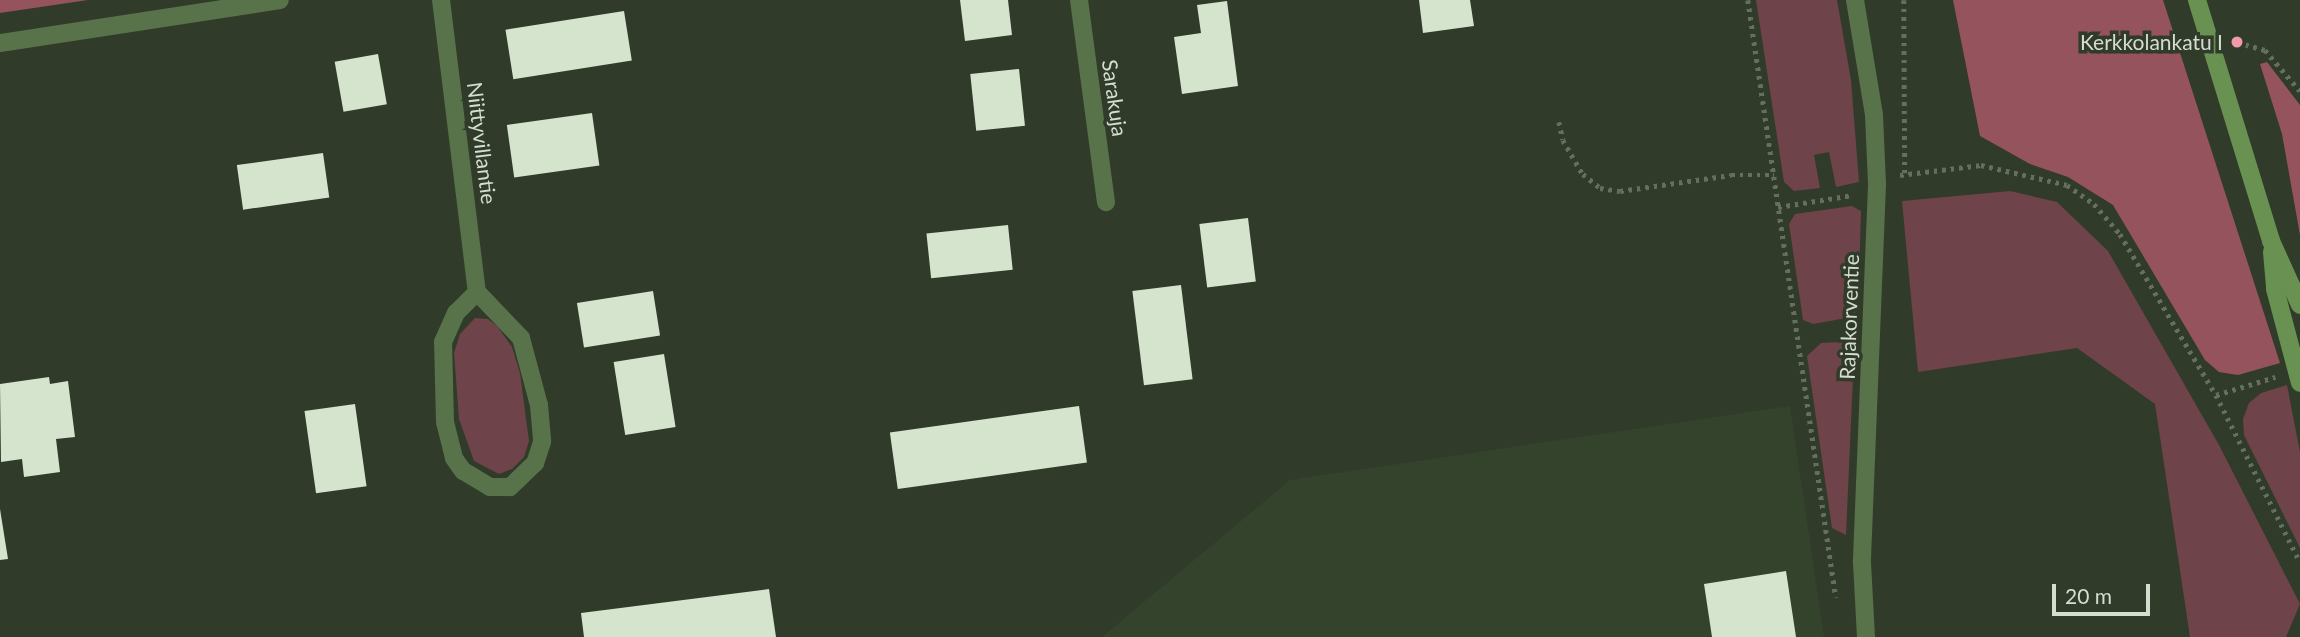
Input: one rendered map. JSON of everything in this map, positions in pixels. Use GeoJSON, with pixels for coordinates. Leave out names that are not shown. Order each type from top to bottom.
{"type":"FeatureCollection","features":[{"type":"Feature","properties":{"kind":"main road"},"geometry":{"type":"LineString","coordinates":[[2197,0],[2271,241],[2300,305]]}},
{"type":"Feature","properties":{"kind":"main road"},"geometry":{"type":"LineString","coordinates":[[2271,241],[2275,289],[2292,379]]}},
{"type":"Feature","properties":{"kind":"street"},"geometry":{"type":"LineString","coordinates":[[0,43],[280,0]]}},
{"type":"Feature","properties":{"kind":"street","name":"Niittyvillantie"},"geometry":{"type":"LineString","coordinates":[[441,0],[477,292]]}},
{"type":"Feature","properties":{"kind":"street","name":"Sarakuja"},"geometry":{"type":"LineString","coordinates":[[1079,0],[1106,202]]}},
{"type":"Feature","properties":{"kind":"street","name":"Rajakorventie"},"geometry":{"type":"LineString","coordinates":[[1855,0],[1874,115],[1877,185],[1862,563],[1866,637]]}},
{"type":"Feature","properties":{"kind":"street"},"geometry":{"type":"LineString","coordinates":[[477,292],[521,338],[539,405],[542,442],[535,463],[510,486],[491,487],[463,471],[454,458],[445,422],[443,342],[456,313],[477,292]]}},
{"type":"Feature","properties":{"kind":"path"},"geometry":{"type":"LineString","coordinates":[[1748,0],[1838,610]]}},
{"type":"Feature","properties":{"kind":"path"},"geometry":{"type":"LineString","coordinates":[[1905,0],[1905,173]]}},
{"type":"Feature","properties":{"kind":"path"},"geometry":{"type":"LineString","coordinates":[[2237,42],[2265,50],[2300,91]]}},
{"type":"Feature","properties":{"kind":"path"},"geometry":{"type":"LineString","coordinates":[[1559,122],[1563,140],[1583,174],[1600,188],[1620,191],[1731,175],[1774,175]]}},
{"type":"Feature","properties":{"kind":"path"},"geometry":{"type":"LineString","coordinates":[[1778,207],[1857,195],[1905,173],[1981,165],[2024,172],[2067,185],[2094,204],[2120,234],[2216,395],[2300,562]]}},
{"type":"Feature","properties":{"kind":"path"},"geometry":{"type":"LineString","coordinates":[[2216,395],[2292,379]]}},
{"type":"Feature","properties":{"kind":"shaded area"},"geometry":{"type":"Polygon","coordinates":[[[0,0],[88,0],[0,13],[0,0]]]}},
{"type":"Feature","properties":{"kind":"shaded area"},"geometry":{"type":"Polygon","coordinates":[[[1756,0],[1837,0],[1851,80],[1859,182],[1836,187],[1829,152],[1814,155],[1820,188],[1794,191],[1784,182],[1756,0]]]}},
{"type":"Feature","properties":{"kind":"shaded area"},"geometry":{"type":"Polygon","coordinates":[[[1953,0],[2163,0],[2280,363],[2238,375],[2219,372],[2205,360],[2113,205],[2068,177],[2030,164],[1980,136],[1953,0]]]}},
{"type":"Feature","properties":{"kind":"shaded area"},"geometry":{"type":"Polygon","coordinates":[[[2267,62],[2300,105],[2300,235],[2282,134],[2260,64],[2267,62]]]}},
{"type":"Feature","properties":{"kind":"shaded area"},"geometry":{"type":"Polygon","coordinates":[[[2010,191],[2057,202],[2108,251],[2219,445],[2300,604],[2286,637],[2190,637],[2155,404],[2077,348],[1918,372],[1902,201],[2010,191]]]}},
{"type":"Feature","properties":{"kind":"shaded area"},"geometry":{"type":"Polygon","coordinates":[[[1852,206],[1861,211],[1858,309],[1852,317],[1813,324],[1803,320],[1789,224],[1795,214],[1852,206]]]}},
{"type":"Feature","properties":{"kind":"shaded area"},"geometry":{"type":"Polygon","coordinates":[[[475,318],[488,319],[497,326],[512,347],[520,373],[529,441],[524,457],[512,469],[499,474],[474,461],[459,419],[454,353],[460,334],[475,318]]]}},
{"type":"Feature","properties":{"kind":"shaded area"},"geometry":{"type":"Polygon","coordinates":[[[1821,343],[1846,343],[1854,355],[1846,535],[1832,528],[1807,356],[1821,343]]]}},
{"type":"Feature","properties":{"kind":"shaded area"},"geometry":{"type":"Polygon","coordinates":[[[2287,385],[2300,452],[2300,548],[2244,435],[2243,419],[2249,403],[2261,393],[2287,385]]]}},
{"type":"Feature","properties":{"kind":"shaded area"},"geometry":{"type":"Polygon","coordinates":[[[1790,406],[1824,637],[1102,637],[1290,480],[1790,406]]]}},
{"type":"Feature","properties":{"kind":"building"},"geometry":{"type":"Polygon","coordinates":[[[960,0],[1008,0],[1012,35],[965,41],[960,0]]]}},
{"type":"Feature","properties":{"kind":"building"},"geometry":{"type":"Polygon","coordinates":[[[1419,0],[1470,0],[1474,26],[1423,33],[1419,0]]]}},
{"type":"Feature","properties":{"kind":"building"},"geometry":{"type":"Polygon","coordinates":[[[1227,1],[1238,86],[1182,94],[1174,37],[1201,33],[1197,5],[1227,1]]]}},
{"type":"Feature","properties":{"kind":"building"},"geometry":{"type":"Polygon","coordinates":[[[624,11],[632,60],[513,79],[505,30],[624,11]]]}},
{"type":"Feature","properties":{"kind":"building"},"geometry":{"type":"Polygon","coordinates":[[[378,54],[387,104],[344,112],[335,62],[378,54]]]}},
{"type":"Feature","properties":{"kind":"building"},"geometry":{"type":"Polygon","coordinates":[[[1019,69],[1025,126],[976,131],[970,74],[1019,69]]]}},
{"type":"Feature","properties":{"kind":"building"},"geometry":{"type":"Polygon","coordinates":[[[592,113],[599,165],[514,177],[507,125],[592,113]]]}},
{"type":"Feature","properties":{"kind":"building"},"geometry":{"type":"Polygon","coordinates":[[[323,153],[329,198],[243,210],[237,165],[323,153]]]}},
{"type":"Feature","properties":{"kind":"building"},"geometry":{"type":"Polygon","coordinates":[[[1248,218],[1256,282],[1207,287],[1199,224],[1248,218]]]}},
{"type":"Feature","properties":{"kind":"building"},"geometry":{"type":"Polygon","coordinates":[[[1008,225],[1013,270],[931,278],[926,234],[1008,225]]]}},
{"type":"Feature","properties":{"kind":"building"},"geometry":{"type":"Polygon","coordinates":[[[1181,285],[1193,379],[1144,385],[1132,291],[1181,285]]]}},
{"type":"Feature","properties":{"kind":"building"},"geometry":{"type":"Polygon","coordinates":[[[653,291],[660,335],[584,347],[577,303],[653,291]]]}},
{"type":"Feature","properties":{"kind":"building"},"geometry":{"type":"Polygon","coordinates":[[[664,354],[676,427],[625,435],[614,362],[664,354]]]}},
{"type":"Feature","properties":{"kind":"building"},"geometry":{"type":"Polygon","coordinates":[[[49,377],[50,384],[68,381],[75,437],[56,439],[60,472],[24,477],[22,459],[1,462],[0,384],[49,377]]]}},
{"type":"Feature","properties":{"kind":"building"},"geometry":{"type":"Polygon","coordinates":[[[355,404],[367,486],[316,493],[304,411],[355,404]]]}},
{"type":"Feature","properties":{"kind":"building"},"geometry":{"type":"Polygon","coordinates":[[[1079,406],[1087,462],[898,489],[890,433],[1079,406]]]}},
{"type":"Feature","properties":{"kind":"building"},"geometry":{"type":"Polygon","coordinates":[[[0,509],[8,559],[0,560],[0,509]]]}},
{"type":"Feature","properties":{"kind":"building"},"geometry":{"type":"Polygon","coordinates":[[[1786,571],[1796,637],[1712,637],[1704,584],[1786,571]]]}},
{"type":"Feature","properties":{"kind":"building"},"geometry":{"type":"Polygon","coordinates":[[[769,589],[776,637],[584,637],[581,613],[769,589]]]}},
{"type":"Feature","properties":{"kind":"place","name":"Kerkkolankatu I"},"geometry":{"type":"Point","coordinates":[2237,42]}}]}
